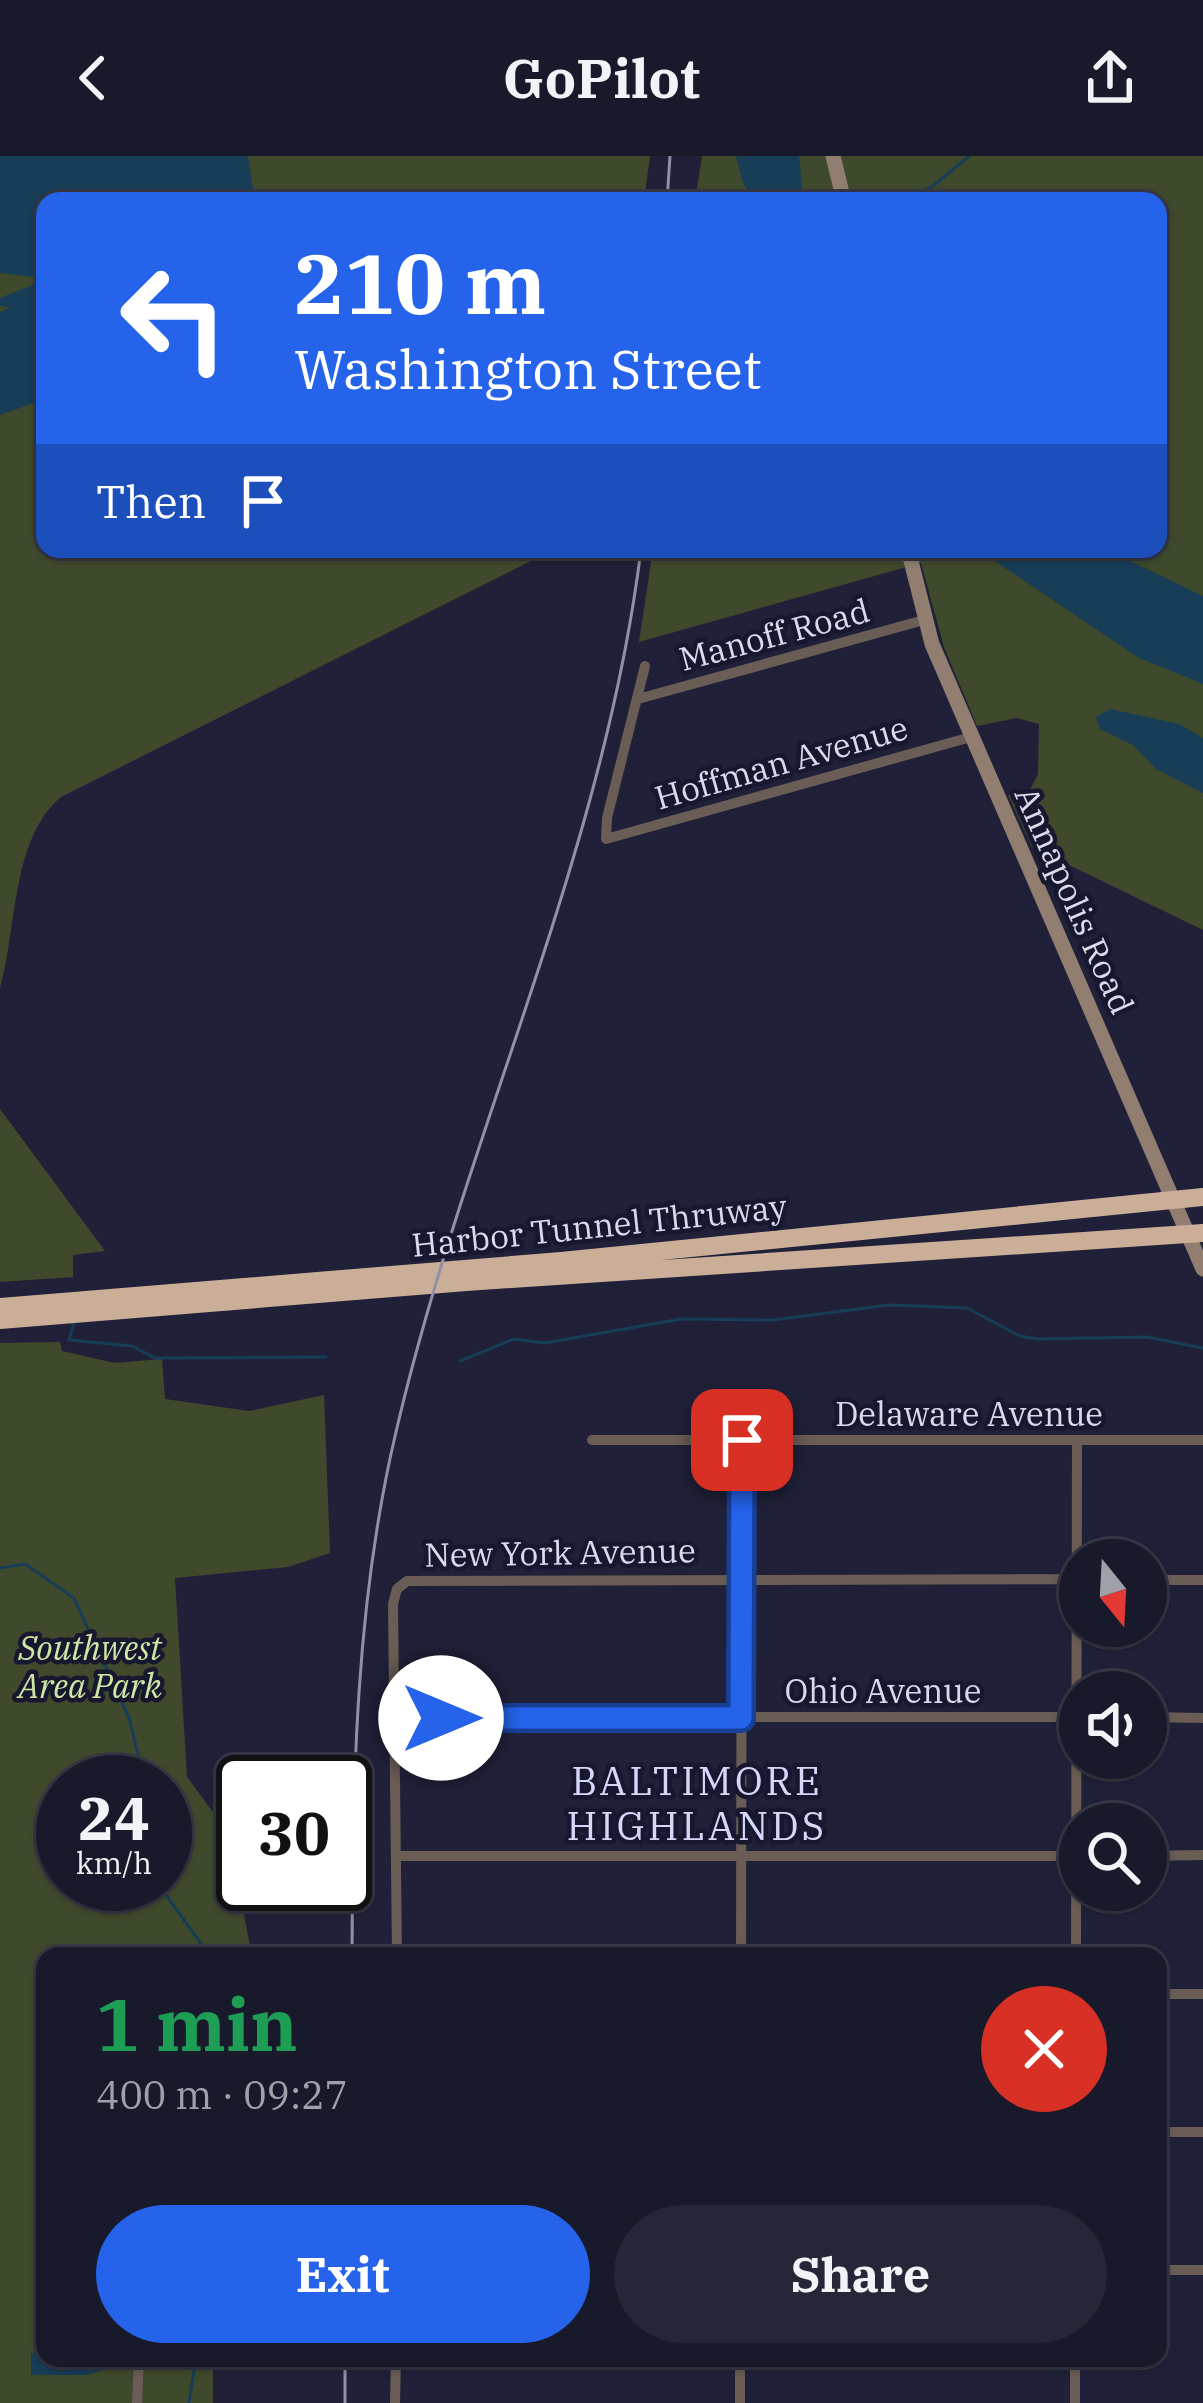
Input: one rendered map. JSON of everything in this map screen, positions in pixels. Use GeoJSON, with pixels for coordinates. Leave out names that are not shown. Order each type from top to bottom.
{"type":"FeatureCollection","features":[{"type":"Feature","properties":{"kind":"highway","name":"Harbor Tunnel Thruway"},"geometry":{"type":"LineString","coordinates":[[0,1307],[156,1300],[468,1275],[1203,1197]]}},
{"type":"Feature","properties":{"kind":"highway","name":"Harbor Tunnel Thruway"},"geometry":{"type":"LineString","coordinates":[[468,1275],[1203,1233]]}},
{"type":"Feature","properties":{"kind":"highway","name":"Harbor Tunnel Thruway"},"geometry":{"type":"LineString","coordinates":[[0,1320],[156,1300]]}},
{"type":"Feature","properties":{"kind":"main road"},"geometry":{"type":"LineString","coordinates":[[833,156],[842,192]]}},
{"type":"Feature","properties":{"kind":"main road","name":"Annapolis Road"},"geometry":{"type":"LineString","coordinates":[[910,558],[924,620],[971,737],[1203,1269]]}},
{"type":"Feature","properties":{"kind":"street","name":"Manoff Road"},"geometry":{"type":"LineString","coordinates":[[638,699],[924,620]]}},
{"type":"Feature","properties":{"kind":"street"},"geometry":{"type":"LineString","coordinates":[[638,699],[645,666]]}},
{"type":"Feature","properties":{"kind":"street","name":"Hoffman Avenue"},"geometry":{"type":"LineString","coordinates":[[638,699],[607,818],[606,839],[971,737]]}},
{"type":"Feature","properties":{"kind":"street","name":"Delaware Avenue"},"geometry":{"type":"LineString","coordinates":[[592,1440],[1203,1440]]}},
{"type":"Feature","properties":{"kind":"street"},"geometry":{"type":"LineString","coordinates":[[741,1947],[742,1440]]}},
{"type":"Feature","properties":{"kind":"street"},"geometry":{"type":"LineString","coordinates":[[1077,1440],[1078,1539]]}},
{"type":"Feature","properties":{"kind":"street","name":"New York Avenue"},"geometry":{"type":"LineString","coordinates":[[398,1718],[393,1604],[401,1584],[418,1578],[1059,1579]]}},
{"type":"Feature","properties":{"kind":"street"},"geometry":{"type":"LineString","coordinates":[[1167,1580],[1203,1580]]}},
{"type":"Feature","properties":{"kind":"street"},"geometry":{"type":"LineString","coordinates":[[397,1947],[398,1718]]}},
{"type":"Feature","properties":{"kind":"street","name":"Ohio Avenue"},"geometry":{"type":"LineString","coordinates":[[398,1718],[1059,1718]]}},
{"type":"Feature","properties":{"kind":"street"},"geometry":{"type":"LineString","coordinates":[[1167,1718],[1203,1718]]}},
{"type":"Feature","properties":{"kind":"street"},"geometry":{"type":"LineString","coordinates":[[1167,1856],[1203,1855]]}},
{"type":"Feature","properties":{"kind":"street"},"geometry":{"type":"LineString","coordinates":[[398,1856],[1059,1856]]}},
{"type":"Feature","properties":{"kind":"street"},"geometry":{"type":"LineString","coordinates":[[1076,1947],[1077,1911]]}},
{"type":"Feature","properties":{"kind":"street"},"geometry":{"type":"LineString","coordinates":[[1167,1994],[1203,1994]]}},
{"type":"Feature","properties":{"kind":"street"},"geometry":{"type":"LineString","coordinates":[[1167,2132],[1203,2132]]}},
{"type":"Feature","properties":{"kind":"street"},"geometry":{"type":"LineString","coordinates":[[1167,2270],[1203,2270]]}},
{"type":"Feature","properties":{"kind":"street"},"geometry":{"type":"LineString","coordinates":[[137,2403],[139,2367]]}},
{"type":"Feature","properties":{"kind":"street"},"geometry":{"type":"LineString","coordinates":[[395,2403],[396,2367]]}},
{"type":"Feature","properties":{"kind":"street"},"geometry":{"type":"LineString","coordinates":[[740,2367],[740,2403]]}},
{"type":"Feature","properties":{"kind":"street"},"geometry":{"type":"LineString","coordinates":[[1075,2367],[1075,2403]]}},
{"type":"Feature","properties":{"kind":"green space"},"geometry":{"type":"Polygon","coordinates":[[[0,156],[650,156],[645,192],[36,192],[36,558],[537,558],[61,797],[45,815],[24,860],[0,988],[0,156]]]}},
{"type":"Feature","properties":{"kind":"green space"},"geometry":{"type":"Polygon","coordinates":[[[702,156],[1203,156],[1203,930],[1032,847],[1008,795],[1029,792],[1038,774],[1039,724],[1017,718],[977,726],[944,647],[921,563],[639,642],[652,558],[1167,558],[1167,192],[696,192],[702,156]]]}},
{"type":"Feature","properties":{"kind":"green space"},"geometry":{"type":"Polygon","coordinates":[[[0,1109],[105,1251],[73,1255],[73,1277],[0,1282],[0,1109]]]}},
{"type":"Feature","properties":{"kind":"green space","name":"Southwest Area Park"},"geometry":{"type":"Polygon","coordinates":[[[60,1342],[62,1351],[115,1363],[162,1359],[165,1399],[249,1411],[324,1395],[330,1553],[288,1567],[175,1578],[186,1755],[36,1755],[36,1911],[192,1911],[192,1784],[216,1816],[216,1911],[243,1911],[250,1947],[36,1947],[36,2367],[213,2367],[213,2403],[0,2403],[0,1343],[60,1342]]]}},
{"type":"Feature","properties":{"kind":"water"},"geometry":{"type":"Polygon","coordinates":[[[0,156],[248,156],[255,192],[36,192],[36,282],[33,277],[0,273],[0,156]]]}},
{"type":"Feature","properties":{"kind":"water"},"geometry":{"type":"Polygon","coordinates":[[[736,156],[799,156],[800,192],[749,192],[736,156]]]}},
{"type":"Feature","properties":{"kind":"water"},"geometry":{"type":"Polygon","coordinates":[[[36,283],[36,402],[0,415],[0,312],[11,307],[0,306],[0,298],[36,283]]]}},
{"type":"Feature","properties":{"kind":"water"},"geometry":{"type":"Polygon","coordinates":[[[990,558],[1124,558],[1203,596],[1203,684],[1139,658],[990,558]]]}},
{"type":"Feature","properties":{"kind":"water"},"geometry":{"type":"Polygon","coordinates":[[[1110,709],[1179,724],[1203,738],[1203,793],[1156,769],[1133,745],[1100,729],[1096,717],[1110,709]]]}},
{"type":"Feature","properties":{"kind":"water"},"geometry":{"type":"Polygon","coordinates":[[[31,2353],[36,2353],[36,2367],[114,2367],[86,2375],[31,2375],[31,2353]]]}},
{"type":"Feature","properties":{"kind":"waterway"},"geometry":{"type":"LineString","coordinates":[[921,192],[969,156]]}},
{"type":"Feature","properties":{"kind":"waterway"},"geometry":{"type":"LineString","coordinates":[[460,1361],[514,1339],[545,1343],[681,1319],[773,1320],[889,1305],[967,1308],[1020,1336],[1037,1339],[1147,1337],[1203,1348]]}},
{"type":"Feature","properties":{"kind":"waterway"},"geometry":{"type":"LineString","coordinates":[[74,1323],[69,1340],[132,1346],[155,1358],[326,1357]]}},
{"type":"Feature","properties":{"kind":"waterway"},"geometry":{"type":"LineString","coordinates":[[0,1568],[25,1564],[74,1598],[129,1718],[138,1755]]}},
{"type":"Feature","properties":{"kind":"waterway"},"geometry":{"type":"LineString","coordinates":[[178,1911],[204,1947]]}},
{"type":"Feature","properties":{"kind":"waterway"},"geometry":{"type":"LineString","coordinates":[[189,2403],[195,2367]]}},
{"type":"Feature","properties":{"kind":"tram line"},"geometry":{"type":"LineString","coordinates":[[668,192],[670,156]]}},
{"type":"Feature","properties":{"kind":"tram line"},"geometry":{"type":"LineString","coordinates":[[352,1947],[359,1692],[382,1497],[425,1321],[597,774],[623,662],[640,558]]}},
{"type":"Feature","properties":{"kind":"tram line"},"geometry":{"type":"LineString","coordinates":[[345,2367],[345,2403]]}},
{"type":"Feature","properties":{"kind":"district","name":"BALTIMORE HIGHLANDS"},"geometry":{"type":"Point","coordinates":[697,1802]}},
{"type":"Feature","properties":{"kind":"route"},"geometry":{"type":"LineString","coordinates":[[441,1718],[741,1718],[742,1440]]}}]}
